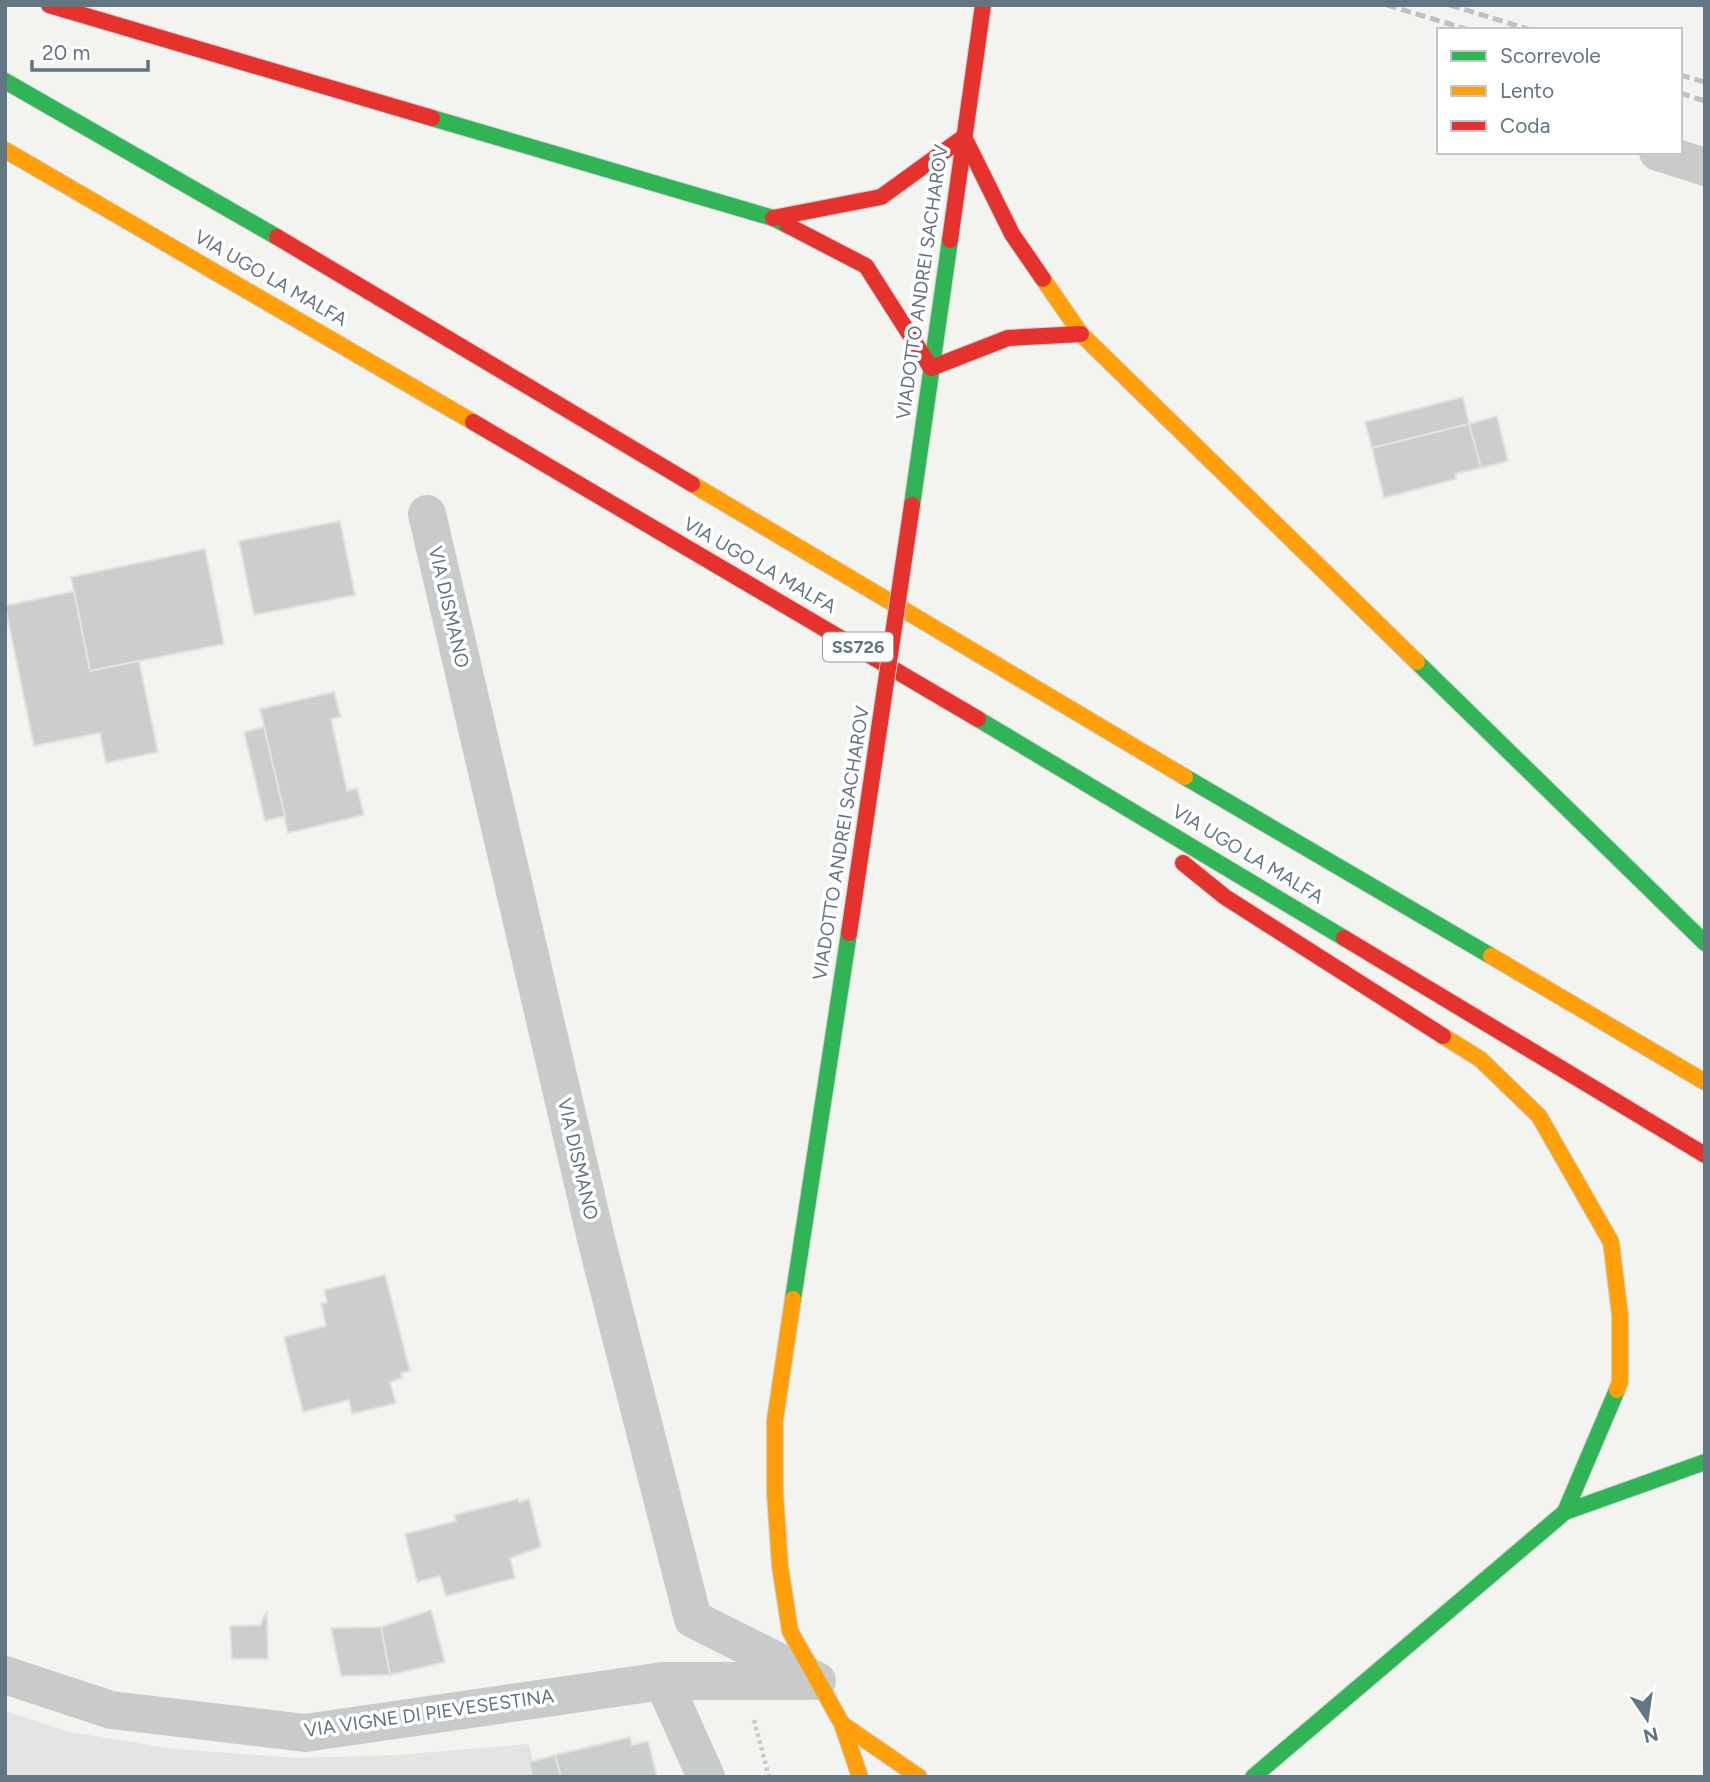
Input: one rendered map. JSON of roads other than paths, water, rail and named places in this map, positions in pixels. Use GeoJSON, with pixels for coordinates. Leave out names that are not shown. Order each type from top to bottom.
{"type":"FeatureCollection","features":[{"type":"Feature","properties":{"kind":"main road"},"geometry":{"type":"LineString","coordinates":[[49,5],[774,218],[866,266],[931,368],[1007,338],[1081,334]]}},
{"type":"Feature","properties":{"kind":"main road","name":"VIADOTTO ANDREI SACHAROV"},"geometry":{"type":"LineString","coordinates":[[817,1681],[790,1631],[780,1566],[775,1493],[775,1420],[912,505],[983,5]]}},
{"type":"Feature","properties":{"kind":"main road","name":"VIA UGO LA MALFA"},"geometry":{"type":"LineString","coordinates":[[5,81],[342,275],[1059,703],[1705,1082]]}},
{"type":"Feature","properties":{"kind":"main road"},"geometry":{"type":"LineString","coordinates":[[774,218],[881,197],[964,136],[1013,234],[1081,334],[1705,943]]}},
{"type":"Feature","properties":{"kind":"main road","name":"VIA UGO LA MALFA"},"geometry":{"type":"LineString","coordinates":[[5,150],[371,360],[1073,773],[1705,1155]]}},
{"type":"Feature","properties":{"kind":"main road"},"geometry":{"type":"LineString","coordinates":[[1073,773],[1225,897],[1480,1059],[1539,1116],[1611,1242],[1620,1315],[1620,1382],[1565,1512]]}},
{"type":"Feature","properties":{"kind":"main road"},"geometry":{"type":"LineString","coordinates":[[1253,1777],[1565,1512],[1705,1462]]}},
{"type":"Feature","properties":{"kind":"main road"},"geometry":{"type":"LineString","coordinates":[[817,1681],[842,1724],[860,1777]]}},
{"type":"Feature","properties":{"kind":"main road"},"geometry":{"type":"LineString","coordinates":[[842,1724],[919,1777]]}},
{"type":"Feature","properties":{"kind":"street"},"geometry":{"type":"LineString","coordinates":[[1664,154],[1705,167]]}},
{"type":"Feature","properties":{"kind":"street","name":"VIA DISMANO"},"geometry":{"type":"LineString","coordinates":[[427,514],[597,1243],[693,1619],[817,1681]]}},
{"type":"Feature","properties":{"kind":"street","name":"VIA VIGNE DI PIEVESESTINA"},"geometry":{"type":"LineString","coordinates":[[5,1675],[111,1710],[305,1733],[663,1681],[817,1681]]}},
{"type":"Feature","properties":{"kind":"street"},"geometry":{"type":"LineString","coordinates":[[663,1681],[706,1777]]}},
{"type":"Feature","properties":{"kind":"railway"},"geometry":{"type":"LineString","coordinates":[[1387,5],[1462,28]]}},
{"type":"Feature","properties":{"kind":"railway"},"geometry":{"type":"LineString","coordinates":[[1450,5],[1525,28]]}},
{"type":"Feature","properties":{"kind":"railway"},"geometry":{"type":"LineString","coordinates":[[1682,76],[1705,82]]}},
{"type":"Feature","properties":{"kind":"railway"},"geometry":{"type":"LineString","coordinates":[[1682,94],[1705,101]]}}]}
